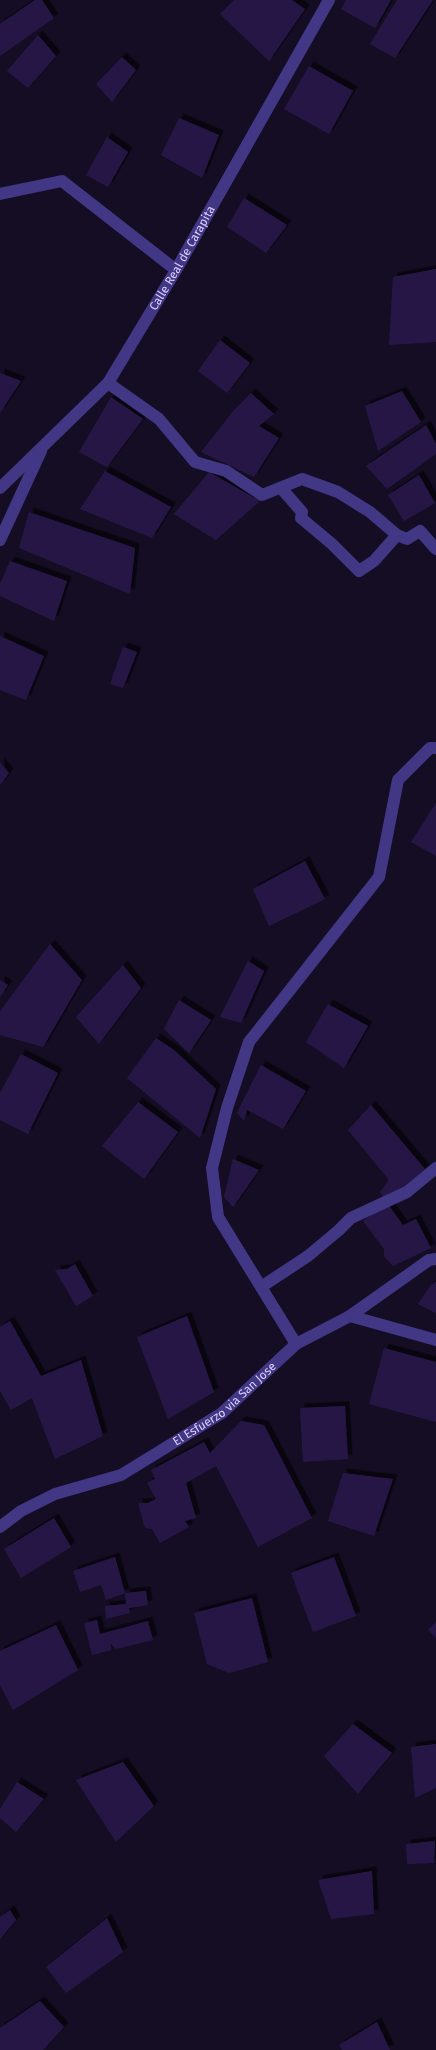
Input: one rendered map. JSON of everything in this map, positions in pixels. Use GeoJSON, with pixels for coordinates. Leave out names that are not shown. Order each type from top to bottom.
{"type":"FeatureCollection","features":[{"type":"Feature","properties":{"kind":"street","name":"Calle Real de Carapita"},"geometry":{"type":"LineString","coordinates":[[0,488],[108,383],[176,270],[329,0]]}},
{"type":"Feature","properties":{"kind":"street"},"geometry":{"type":"LineString","coordinates":[[0,194],[62,181],[176,270]]}},
{"type":"Feature","properties":{"kind":"street"},"geometry":{"type":"LineString","coordinates":[[108,383],[159,419],[195,462],[226,471],[262,495],[302,480],[338,492],[370,512],[397,535],[407,539],[420,532],[436,549]]}},
{"type":"Feature","properties":{"kind":"street"},"geometry":{"type":"LineString","coordinates":[[0,540],[44,445]]}},
{"type":"Feature","properties":{"kind":"street"},"geometry":{"type":"LineString","coordinates":[[281,488],[302,512],[301,518],[332,544],[359,571],[374,561],[397,535]]}},
{"type":"Feature","properties":{"kind":"street"},"geometry":{"type":"LineString","coordinates":[[296,1344],[218,1217],[212,1168],[226,1108],[249,1042],[295,981],[379,877],[398,780],[430,748],[436,748]]}},
{"type":"Feature","properties":{"kind":"street"},"geometry":{"type":"LineString","coordinates":[[261,1287],[308,1256],[351,1218],[407,1192],[436,1168]]}},
{"type":"Feature","properties":{"kind":"street","name":"El Esfuerzo via San Jose"},"geometry":{"type":"LineString","coordinates":[[0,1527],[21,1510],[55,1494],[121,1475],[205,1424],[222,1413],[296,1344],[350,1316],[429,1260],[436,1259]]}},
{"type":"Feature","properties":{"kind":"street"},"geometry":{"type":"LineString","coordinates":[[350,1316],[436,1340]]}},
{"type":"Feature","properties":{"kind":"building"},"geometry":{"type":"Polygon","coordinates":[[[35,0],[42,0],[54,18],[0,56],[0,24],[35,0]]]}},
{"type":"Feature","properties":{"kind":"building"},"geometry":{"type":"Polygon","coordinates":[[[234,0],[292,0],[305,9],[269,61],[220,14],[234,0]]]}},
{"type":"Feature","properties":{"kind":"building"},"geometry":{"type":"Polygon","coordinates":[[[346,0],[391,0],[375,28],[341,9],[346,0]]]}},
{"type":"Feature","properties":{"kind":"building"},"geometry":{"type":"Polygon","coordinates":[[[397,0],[433,0],[395,58],[370,44],[397,0]]]}},
{"type":"Feature","properties":{"kind":"building"},"geometry":{"type":"Polygon","coordinates":[[[38,35],[56,56],[28,88],[7,71],[38,35]]]}},
{"type":"Feature","properties":{"kind":"building"},"geometry":{"type":"Polygon","coordinates":[[[122,57],[136,70],[112,102],[96,84],[122,57]]]}},
{"type":"Feature","properties":{"kind":"building"},"geometry":{"type":"Polygon","coordinates":[[[309,66],[353,91],[329,134],[284,109],[309,66]]]}},
{"type":"Feature","properties":{"kind":"building"},"geometry":{"type":"Polygon","coordinates":[[[179,118],[219,135],[202,178],[161,155],[179,118]]]}},
{"type":"Feature","properties":{"kind":"building"},"geometry":{"type":"Polygon","coordinates":[[[107,137],[128,152],[108,187],[86,175],[107,137]]]}},
{"type":"Feature","properties":{"kind":"building"},"geometry":{"type":"Polygon","coordinates":[[[244,198],[287,225],[266,253],[227,227],[244,198]]]}},
{"type":"Feature","properties":{"kind":"building"},"geometry":{"type":"Polygon","coordinates":[[[436,269],[436,342],[389,345],[393,277],[436,269]]]}},
{"type":"Feature","properties":{"kind":"building"},"geometry":{"type":"Polygon","coordinates":[[[220,340],[250,363],[227,393],[198,371],[220,340]]]}},
{"type":"Feature","properties":{"kind":"building"},"geometry":{"type":"Polygon","coordinates":[[[0,373],[21,381],[0,413],[0,373]]]}},
{"type":"Feature","properties":{"kind":"building"},"geometry":{"type":"Polygon","coordinates":[[[402,391],[421,422],[378,451],[365,406],[402,391]]]}},
{"type":"Feature","properties":{"kind":"building"},"geometry":{"type":"Polygon","coordinates":[[[251,393],[274,414],[259,426],[279,438],[254,477],[201,452],[234,410],[251,393]]]}},
{"type":"Feature","properties":{"kind":"building"},"geometry":{"type":"Polygon","coordinates":[[[111,397],[143,419],[107,467],[79,452],[111,397]]]}},
{"type":"Feature","properties":{"kind":"building"},"geometry":{"type":"Polygon","coordinates":[[[426,425],[436,444],[436,454],[387,489],[366,466],[426,425]]]}},
{"type":"Feature","properties":{"kind":"building"},"geometry":{"type":"Polygon","coordinates":[[[105,471],[171,507],[152,538],[80,509],[105,471]]]}},
{"type":"Feature","properties":{"kind":"building"},"geometry":{"type":"Polygon","coordinates":[[[209,472],[260,501],[216,540],[174,514],[209,472]]]}},
{"type":"Feature","properties":{"kind":"building"},"geometry":{"type":"Polygon","coordinates":[[[419,475],[435,503],[404,521],[388,495],[419,475]]]}},
{"type":"Feature","properties":{"kind":"building"},"geometry":{"type":"Polygon","coordinates":[[[29,512],[135,548],[130,594],[19,548],[29,512]]]}},
{"type":"Feature","properties":{"kind":"building"},"geometry":{"type":"Polygon","coordinates":[[[10,561],[67,581],[54,621],[0,596],[0,584],[10,561]]]}},
{"type":"Feature","properties":{"kind":"building"},"geometry":{"type":"Polygon","coordinates":[[[0,636],[44,656],[26,700],[0,690],[0,636]]]}},
{"type":"Feature","properties":{"kind":"building"},"geometry":{"type":"Polygon","coordinates":[[[123,647],[137,652],[123,688],[110,684],[123,647]]]}},
{"type":"Feature","properties":{"kind":"building"},"geometry":{"type":"Polygon","coordinates":[[[0,762],[9,773],[0,785],[0,762]]]}},
{"type":"Feature","properties":{"kind":"building"},"geometry":{"type":"Polygon","coordinates":[[[436,803],[436,856],[411,842],[436,803]]]}},
{"type":"Feature","properties":{"kind":"building"},"geometry":{"type":"Polygon","coordinates":[[[305,861],[325,899],[269,926],[253,889],[305,861]]]}},
{"type":"Feature","properties":{"kind":"building"},"geometry":{"type":"Polygon","coordinates":[[[50,944],[82,980],[43,1047],[0,1035],[0,1011],[50,944]]]}},
{"type":"Feature","properties":{"kind":"building"},"geometry":{"type":"Polygon","coordinates":[[[248,961],[264,971],[241,1023],[220,1017],[248,961]]]}},
{"type":"Feature","properties":{"kind":"building"},"geometry":{"type":"Polygon","coordinates":[[[123,965],[141,988],[99,1044],[76,1017],[123,965]]]}},
{"type":"Feature","properties":{"kind":"building"},"geometry":{"type":"Polygon","coordinates":[[[0,980],[8,985],[0,997],[0,980]]]}},
{"type":"Feature","properties":{"kind":"building"},"geometry":{"type":"Polygon","coordinates":[[[179,1000],[211,1020],[189,1053],[164,1029],[179,1000]]]}},
{"type":"Feature","properties":{"kind":"building"},"geometry":{"type":"Polygon","coordinates":[[[328,1004],[368,1026],[344,1068],[306,1042],[328,1004]]]}},
{"type":"Feature","properties":{"kind":"building"},"geometry":{"type":"Polygon","coordinates":[[[156,1038],[174,1050],[216,1089],[200,1138],[127,1078],[156,1038]]]}},
{"type":"Feature","properties":{"kind":"building"},"geometry":{"type":"Polygon","coordinates":[[[21,1054],[58,1073],[28,1134],[0,1120],[0,1093],[21,1054]]]}},
{"type":"Feature","properties":{"kind":"building"},"geometry":{"type":"Polygon","coordinates":[[[261,1065],[306,1091],[283,1129],[247,1110],[244,1121],[237,1113],[261,1065]]]}},
{"type":"Feature","properties":{"kind":"building"},"geometry":{"type":"Polygon","coordinates":[[[138,1102],[178,1132],[144,1179],[102,1146],[138,1102]]]}},
{"type":"Feature","properties":{"kind":"building"},"geometry":{"type":"Polygon","coordinates":[[[371,1105],[425,1169],[387,1203],[380,1192],[389,1180],[348,1130],[371,1105]]]}},
{"type":"Feature","properties":{"kind":"building"},"geometry":{"type":"Polygon","coordinates":[[[233,1159],[259,1170],[233,1207],[224,1197],[233,1159]]]}},
{"type":"Feature","properties":{"kind":"building"},"geometry":{"type":"Polygon","coordinates":[[[387,1203],[403,1225],[416,1219],[431,1248],[393,1266],[384,1256],[384,1249],[363,1221],[387,1203]]]}},
{"type":"Feature","properties":{"kind":"building"},"geometry":{"type":"Polygon","coordinates":[[[75,1264],[93,1296],[76,1306],[55,1270],[67,1269],[75,1264]]]}},
{"type":"Feature","properties":{"kind":"building"},"geometry":{"type":"Polygon","coordinates":[[[436,1282],[436,1313],[418,1304],[431,1285],[436,1282]]]}},
{"type":"Feature","properties":{"kind":"building"},"geometry":{"type":"Polygon","coordinates":[[[187,1316],[214,1392],[168,1419],[137,1337],[187,1316]]]}},
{"type":"Feature","properties":{"kind":"building"},"geometry":{"type":"Polygon","coordinates":[[[10,1321],[41,1376],[81,1360],[103,1436],[55,1459],[32,1398],[11,1410],[0,1391],[0,1327],[10,1321]]]}},
{"type":"Feature","properties":{"kind":"building"},"geometry":{"type":"Polygon","coordinates":[[[384,1348],[436,1362],[436,1422],[369,1404],[384,1348]]]}},
{"type":"Feature","properties":{"kind":"building"},"geometry":{"type":"Polygon","coordinates":[[[345,1406],[348,1459],[303,1462],[300,1408],[345,1406]]]}},
{"type":"Feature","properties":{"kind":"building"},"geometry":{"type":"Polygon","coordinates":[[[241,1421],[264,1425],[312,1518],[258,1547],[216,1466],[186,1483],[196,1518],[185,1521],[189,1527],[160,1543],[152,1529],[145,1528],[138,1503],[148,1503],[156,1499],[147,1483],[155,1479],[151,1470],[204,1442],[210,1453],[241,1421]]]}},
{"type":"Feature","properties":{"kind":"building"},"geometry":{"type":"Polygon","coordinates":[[[343,1473],[393,1479],[374,1536],[328,1521],[343,1473]]]}},
{"type":"Feature","properties":{"kind":"building"},"geometry":{"type":"Polygon","coordinates":[[[54,1518],[71,1547],[21,1578],[4,1549],[54,1518]]]}},
{"type":"Feature","properties":{"kind":"building"},"geometry":{"type":"Polygon","coordinates":[[[115,1557],[125,1593],[106,1600],[101,1585],[80,1592],[73,1571],[115,1557]]]}},
{"type":"Feature","properties":{"kind":"building"},"geometry":{"type":"Polygon","coordinates":[[[334,1557],[356,1616],[313,1632],[291,1573],[334,1557]]]}},
{"type":"Feature","properties":{"kind":"building"},"geometry":{"type":"Polygon","coordinates":[[[146,1591],[148,1605],[129,1608],[130,1613],[106,1619],[105,1606],[126,1604],[125,1593],[146,1591]]]}},
{"type":"Feature","properties":{"kind":"building"},"geometry":{"type":"Polygon","coordinates":[[[252,1598],[268,1662],[229,1673],[207,1664],[194,1613],[252,1598]]]}},
{"type":"Feature","properties":{"kind":"building"},"geometry":{"type":"Polygon","coordinates":[[[97,1620],[100,1634],[148,1621],[153,1640],[116,1649],[111,1644],[111,1650],[92,1655],[84,1623],[97,1620]]]}},
{"type":"Feature","properties":{"kind":"building"},"geometry":{"type":"Polygon","coordinates":[[[436,1622],[436,1638],[428,1630],[436,1622]]]}},
{"type":"Feature","properties":{"kind":"building"},"geometry":{"type":"Polygon","coordinates":[[[56,1625],[78,1670],[13,1710],[0,1685],[0,1651],[56,1625]]]}},
{"type":"Feature","properties":{"kind":"building"},"geometry":{"type":"Polygon","coordinates":[[[353,1724],[392,1753],[358,1794],[324,1756],[353,1724]]]}},
{"type":"Feature","properties":{"kind":"building"},"geometry":{"type":"Polygon","coordinates":[[[436,1744],[436,1788],[415,1798],[411,1747],[436,1744]]]}},
{"type":"Feature","properties":{"kind":"building"},"geometry":{"type":"Polygon","coordinates":[[[123,1762],[154,1806],[116,1842],[76,1780],[123,1762]]]}},
{"type":"Feature","properties":{"kind":"building"},"geometry":{"type":"Polygon","coordinates":[[[17,1782],[44,1799],[16,1832],[0,1818],[0,1809],[17,1782]]]}},
{"type":"Feature","properties":{"kind":"building"},"geometry":{"type":"Polygon","coordinates":[[[435,1841],[434,1863],[407,1864],[406,1844],[435,1841]]]}},
{"type":"Feature","properties":{"kind":"building"},"geometry":{"type":"Polygon","coordinates":[[[372,1871],[374,1914],[331,1919],[318,1880],[372,1871]]]}},
{"type":"Feature","properties":{"kind":"building"},"geometry":{"type":"Polygon","coordinates":[[[10,1910],[16,1920],[0,1939],[0,1917],[10,1910]]]}},
{"type":"Feature","properties":{"kind":"building"},"geometry":{"type":"Polygon","coordinates":[[[107,1918],[123,1952],[66,1993],[46,1967],[107,1918]]]}},
{"type":"Feature","properties":{"kind":"building"},"geometry":{"type":"Polygon","coordinates":[[[40,2001],[64,2027],[43,2050],[0,2050],[0,2028],[40,2001]]]}},
{"type":"Feature","properties":{"kind":"building"},"geometry":{"type":"Polygon","coordinates":[[[377,2022],[390,2050],[342,2050],[339,2045],[377,2022]]]}}]}
